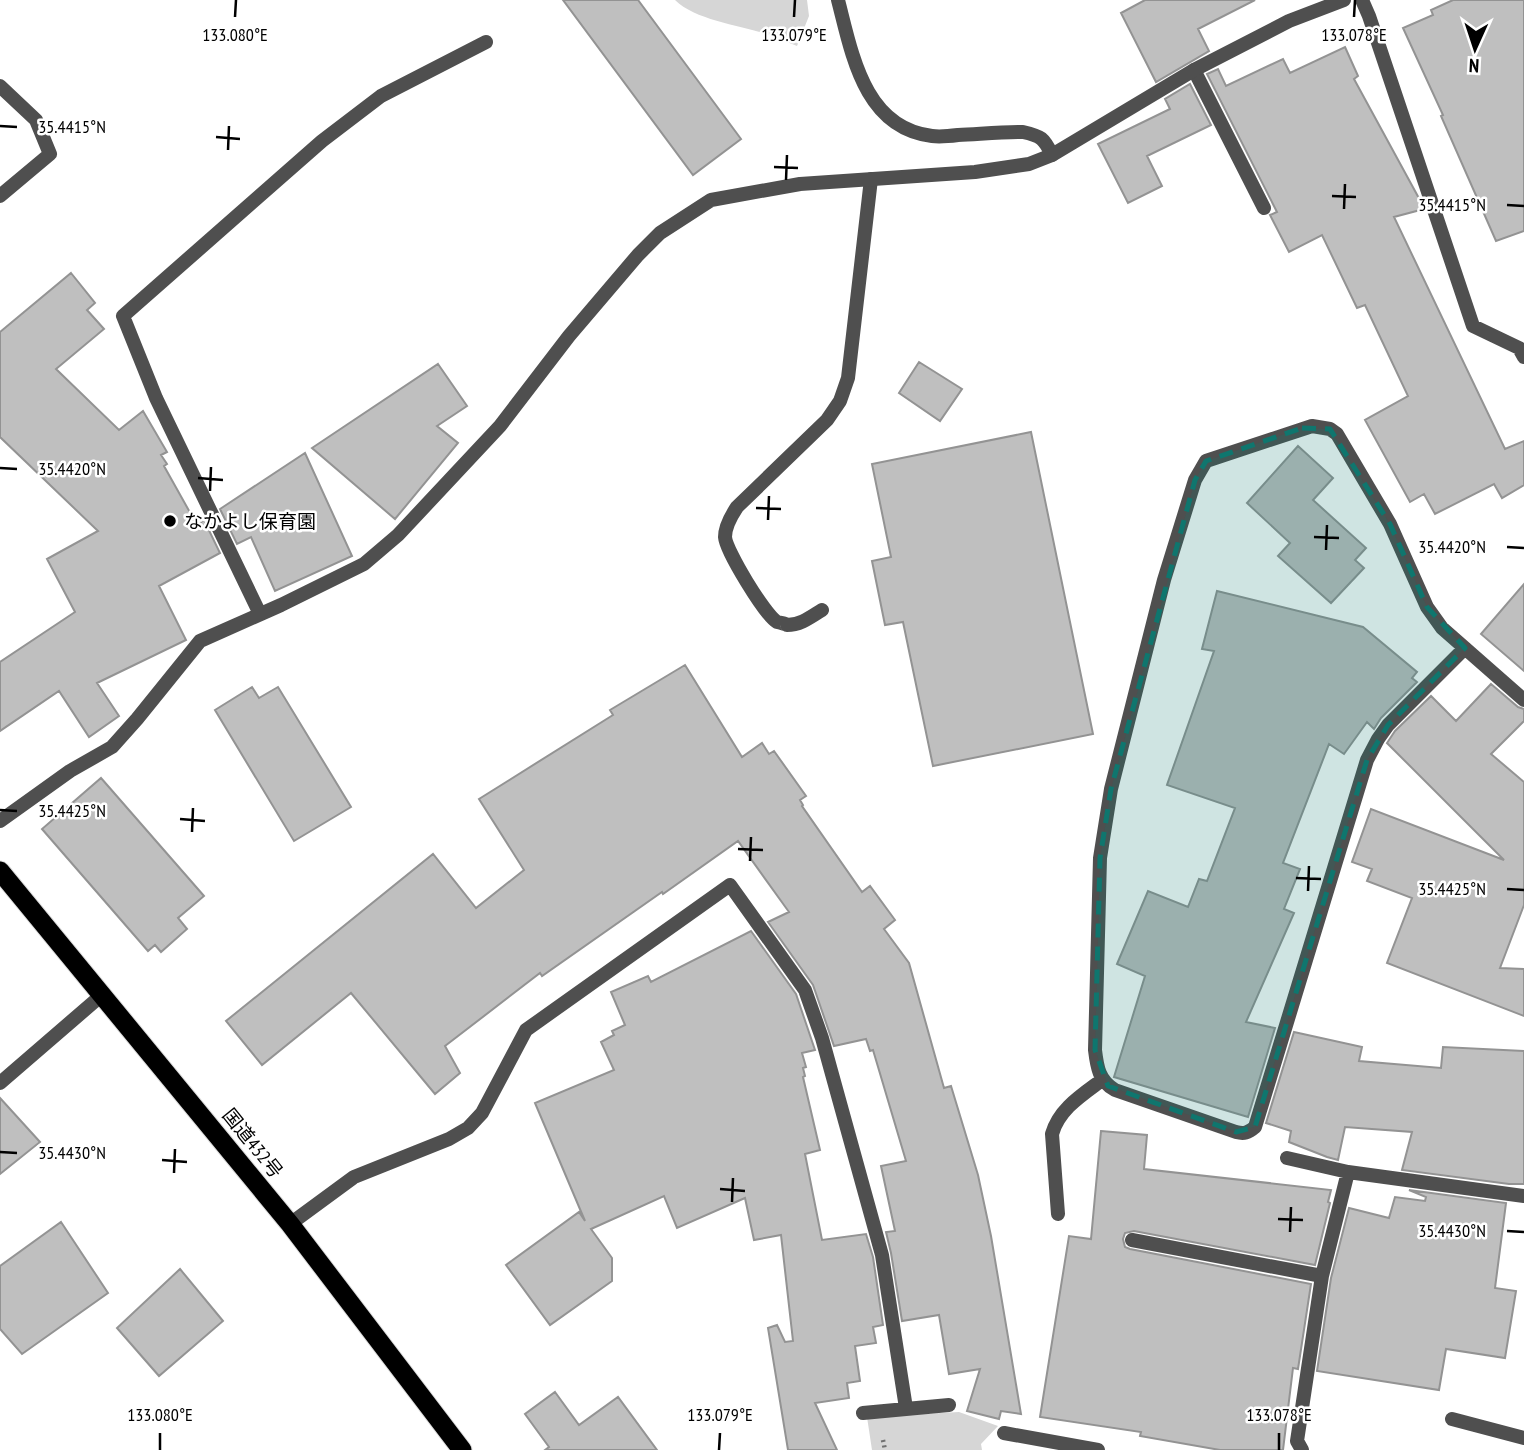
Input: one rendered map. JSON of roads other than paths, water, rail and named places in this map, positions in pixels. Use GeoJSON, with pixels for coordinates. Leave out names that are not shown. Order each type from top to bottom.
{"type":"FeatureCollection","features":[{"type":"Feature","properties":{"kind":"highway","name":"国道432号"},"geometry":{"type":"LineString","coordinates":[[0,871],[290,1224],[462,1450]]}},
{"type":"Feature","properties":{"kind":"street"},"geometry":{"type":"LineString","coordinates":[[838,0],[853,57],[867,90],[877,107],[892,122],[909,131],[933,136],[1023,132],[1037,135],[1045,141],[1052,155]]}},
{"type":"Feature","properties":{"kind":"street"},"geometry":{"type":"LineString","coordinates":[[0,821],[70,771],[112,747],[200,641],[364,564],[398,535],[500,426],[569,337],[638,255],[660,233],[711,200],[800,184],[975,172],[1029,164],[1052,155],[1194,70],[1289,21],[1344,0]]}},
{"type":"Feature","properties":{"kind":"street"},"geometry":{"type":"LineString","coordinates":[[1362,0],[1473,326],[1519,348],[1524,357]]}},
{"type":"Feature","properties":{"kind":"street"},"geometry":{"type":"LineString","coordinates":[[260,614],[156,398],[123,317],[322,141],[381,96],[486,41]]}},
{"type":"Feature","properties":{"kind":"street"},"geometry":{"type":"LineString","coordinates":[[1194,70],[1264,208]]}},
{"type":"Feature","properties":{"kind":"street"},"geometry":{"type":"LineString","coordinates":[[0,86],[36,120],[50,154],[0,196]]}},
{"type":"Feature","properties":{"kind":"street"},"geometry":{"type":"LineString","coordinates":[[822,610],[802,622],[789,625],[777,622],[764,608],[729,552],[725,537],[729,521],[737,507],[827,420],[840,401],[848,378],[871,179]]}},
{"type":"Feature","properties":{"kind":"street"},"geometry":{"type":"LineString","coordinates":[[1465,648],[1388,725],[1367,760],[1255,1127],[1249,1132],[1236,1132],[1115,1090],[1102,1080],[1095,1050],[1100,858],[1111,789],[1164,580],[1195,480],[1206,461],[1302,428],[1312,426],[1330,429],[1337,434],[1390,524],[1427,607],[1442,628],[1465,648],[1524,700]]}},
{"type":"Feature","properties":{"kind":"street"},"geometry":{"type":"LineString","coordinates":[[290,1224],[354,1177],[449,1139],[468,1128],[482,1113],[526,1030],[730,885],[805,990],[822,1038],[882,1255],[906,1408]]}},
{"type":"Feature","properties":{"kind":"street"},"geometry":{"type":"LineString","coordinates":[[0,1083],[103,994]]}},
{"type":"Feature","properties":{"kind":"street"},"geometry":{"type":"LineString","coordinates":[[1058,1214],[1052,1134],[1056,1122],[1075,1101],[1102,1080]]}},
{"type":"Feature","properties":{"kind":"street"},"geometry":{"type":"LineString","coordinates":[[1287,1158],[1348,1172],[1524,1196]]}},
{"type":"Feature","properties":{"kind":"street"},"geometry":{"type":"LineString","coordinates":[[1302,1450],[1297,1441],[1322,1276],[1348,1172]]}},
{"type":"Feature","properties":{"kind":"street"},"geometry":{"type":"LineString","coordinates":[[1132,1240],[1322,1276]]}},
{"type":"Feature","properties":{"kind":"street"},"geometry":{"type":"LineString","coordinates":[[863,1413],[949,1405]]}},
{"type":"Feature","properties":{"kind":"street"},"geometry":{"type":"LineString","coordinates":[[1452,1419],[1524,1438]]}},
{"type":"Feature","properties":{"kind":"street"},"geometry":{"type":"LineString","coordinates":[[1004,1433],[1098,1450]]}},
{"type":"Feature","properties":{"kind":"place","name":"なかよし保育園"},"geometry":{"type":"Point","coordinates":[170,521]}}]}
